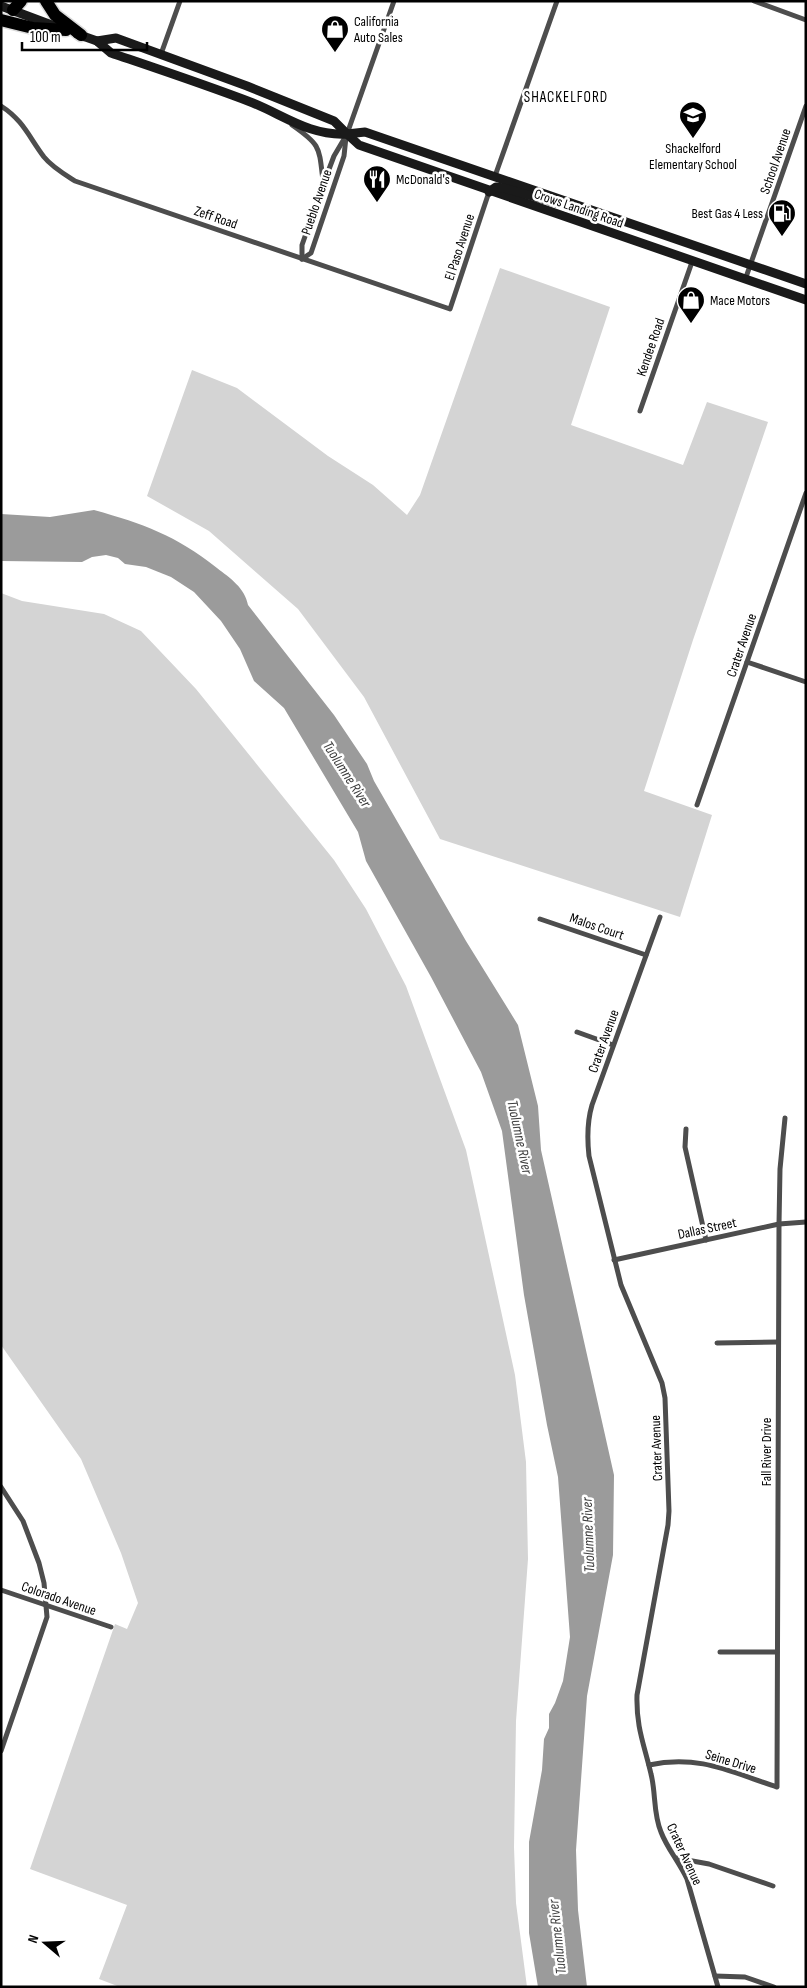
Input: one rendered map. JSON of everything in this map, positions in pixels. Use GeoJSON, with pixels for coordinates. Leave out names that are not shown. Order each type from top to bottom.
{"type":"FeatureCollection","features":[{"type":"Feature","properties":{"kind":"highway"},"geometry":{"type":"LineString","coordinates":[[46,1],[54,15],[80,35]]}},
{"type":"Feature","properties":{"kind":"highway"},"geometry":{"type":"LineString","coordinates":[[1,20],[33,28],[66,30]]}},
{"type":"Feature","properties":{"kind":"main road","name":"Crows Landing Road"},"geometry":{"type":"LineString","coordinates":[[12,6],[66,30],[97,41],[111,53],[247,101],[284,119],[330,135],[365,132],[806,284]]}},
{"type":"Feature","properties":{"kind":"main road","name":"Crows Landing Road"},"geometry":{"type":"LineString","coordinates":[[97,41],[116,38],[161,54],[334,121],[359,145],[692,262],[803,298]]}},
{"type":"Feature","properties":{"kind":"main road"},"geometry":{"type":"LineString","coordinates":[[490,192],[496,187],[504,188],[542,200],[557,203],[568,202]]}},
{"type":"Feature","properties":{"kind":"street"},"geometry":{"type":"LineString","coordinates":[[161,54],[180,1]]}},
{"type":"Feature","properties":{"kind":"street","name":"Pueblo Avenue"},"geometry":{"type":"LineString","coordinates":[[347,134],[344,156],[311,254],[302,259],[302,245],[323,185],[334,156],[347,134],[394,1]]}},
{"type":"Feature","properties":{"kind":"street"},"geometry":{"type":"LineString","coordinates":[[495,176],[557,1]]}},
{"type":"Feature","properties":{"kind":"street"},"geometry":{"type":"LineString","coordinates":[[754,1],[806,20]]}},
{"type":"Feature","properties":{"kind":"street","name":"Zeff Road"},"geometry":{"type":"LineString","coordinates":[[1,106],[20,121],[44,157],[75,181],[450,309]]}},
{"type":"Feature","properties":{"kind":"street","name":"School Avenue"},"geometry":{"type":"LineString","coordinates":[[745,280],[806,106]]}},
{"type":"Feature","properties":{"kind":"street"},"geometry":{"type":"LineString","coordinates":[[284,119],[313,140],[320,154],[323,185]]}},
{"type":"Feature","properties":{"kind":"street","name":"El Paso Avenue"},"geometry":{"type":"LineString","coordinates":[[450,309],[490,192]]}},
{"type":"Feature","properties":{"kind":"street","name":"Kendee Road"},"geometry":{"type":"LineString","coordinates":[[640,411],[692,262]]}},
{"type":"Feature","properties":{"kind":"street","name":"Crater Avenue"},"geometry":{"type":"LineString","coordinates":[[697,805],[806,493]]}},
{"type":"Feature","properties":{"kind":"street"},"geometry":{"type":"LineString","coordinates":[[747,662],[806,682]]}},
{"type":"Feature","properties":{"kind":"street","name":"Crater Avenue"},"geometry":{"type":"LineString","coordinates":[[660,917],[588,1117],[587,1142],[621,1285],[662,1383],[665,1398],[668,1526],[637,1695],[638,1725],[652,1776],[657,1819],[666,1843],[687,1879],[718,1987]]}},
{"type":"Feature","properties":{"kind":"street","name":"Malos Court"},"geometry":{"type":"LineString","coordinates":[[540,919],[646,955]]}},
{"type":"Feature","properties":{"kind":"street"},"geometry":{"type":"LineString","coordinates":[[577,1032],[613,1045]]}},
{"type":"Feature","properties":{"kind":"street","name":"Fall River Drive"},"geometry":{"type":"LineString","coordinates":[[777,1787],[778,1224],[780,1169],[785,1118]]}},
{"type":"Feature","properties":{"kind":"street"},"geometry":{"type":"LineString","coordinates":[[686,1128],[685,1147],[706,1240]]}},
{"type":"Feature","properties":{"kind":"street","name":"Dallas Street"},"geometry":{"type":"LineString","coordinates":[[614,1260],[778,1224],[806,1222]]}},
{"type":"Feature","properties":{"kind":"street"},"geometry":{"type":"LineString","coordinates":[[717,1343],[778,1342]]}},
{"type":"Feature","properties":{"kind":"street"},"geometry":{"type":"LineString","coordinates":[[1,1486],[23,1520],[28,1534],[44,1583],[47,1617],[1,1751]]}},
{"type":"Feature","properties":{"kind":"street","name":"Colorado Avenue"},"geometry":{"type":"LineString","coordinates":[[1,1590],[110,1627]]}},
{"type":"Feature","properties":{"kind":"street"},"geometry":{"type":"LineString","coordinates":[[720,1652],[777,1652]]}},
{"type":"Feature","properties":{"kind":"street","name":"Seine Drive"},"geometry":{"type":"LineString","coordinates":[[649,1765],[678,1760],[704,1763],[777,1787]]}},
{"type":"Feature","properties":{"kind":"street"},"geometry":{"type":"LineString","coordinates":[[676,1858],[709,1864],[773,1886]]}},
{"type":"Feature","properties":{"kind":"street"},"geometry":{"type":"LineString","coordinates":[[715,1976],[745,1977],[774,1987]]}},
{"type":"Feature","properties":{"kind":"shaded area"},"geometry":{"type":"Polygon","coordinates":[[[500,268],[610,307],[571,425],[683,465],[707,402],[768,422],[693,640],[644,791],[712,815],[680,917],[440,839],[364,697],[298,609],[209,531],[147,496],[192,370],[237,388],[328,456],[373,485],[407,515],[420,495],[500,268]]]}},
{"type":"Feature","properties":{"kind":"shaded area"},"geometry":{"type":"Polygon","coordinates":[[[1,593],[22,601],[104,614],[141,631],[196,689],[334,860],[366,909],[406,986],[466,1150],[515,1375],[526,1462],[528,1559],[516,1721],[514,1847],[516,1903],[527,1987],[120,1987],[99,1979],[127,1905],[30,1869],[115,1624],[127,1629],[138,1603],[121,1553],[81,1459],[1,1345],[1,593]]]}},
{"type":"Feature","properties":{"kind":"water","name":"Tuolumne River"},"geometry":{"type":"Polygon","coordinates":[[[94,510],[128,520],[173,539],[202,557],[240,588],[248,605],[334,715],[367,764],[374,781],[466,941],[518,1025],[538,1106],[541,1150],[614,1475],[613,1555],[587,1696],[576,1850],[578,1910],[587,1987],[538,1987],[529,1933],[529,1842],[542,1770],[544,1739],[549,1728],[549,1714],[563,1681],[570,1637],[558,1477],[524,1295],[502,1131],[481,1072],[431,977],[366,861],[358,832],[284,708],[254,681],[240,649],[221,621],[194,592],[171,577],[146,567],[125,564],[118,558],[106,555],[92,557],[82,562],[1,561],[1,514],[50,517],[94,510]]]}},
{"type":"Feature","properties":{"kind":"place","name":"California Auto Sales"},"geometry":{"type":"Point","coordinates":[335,53]}},
{"type":"Feature","properties":{"kind":"place","name":"Shackelford Elementary School"},"geometry":{"type":"Point","coordinates":[693,139]}},
{"type":"Feature","properties":{"kind":"place","name":"McDonald's"},"geometry":{"type":"Point","coordinates":[377,203]}},
{"type":"Feature","properties":{"kind":"place","name":"Best Gas 4 Less"},"geometry":{"type":"Point","coordinates":[782,237]}},
{"type":"Feature","properties":{"kind":"place","name":"Mace Motors"},"geometry":{"type":"Point","coordinates":[691,324]}},
{"type":"Feature","properties":{"kind":"district","name":"SHACKELFORD"},"geometry":{"type":"Point","coordinates":[566,97]}}]}
